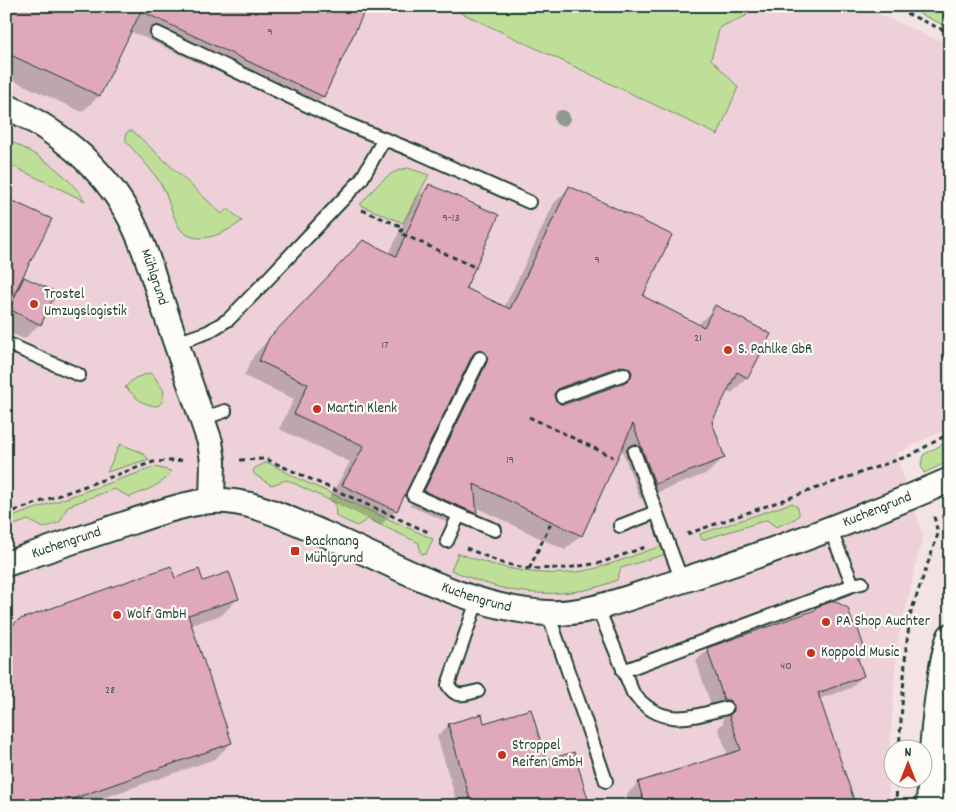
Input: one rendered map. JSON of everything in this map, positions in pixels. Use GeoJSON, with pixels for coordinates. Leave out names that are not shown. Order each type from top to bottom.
{"type":"FeatureCollection","features":[{"type":"Feature","properties":{"kind":"street","name":"Mühlgrund"},"geometry":{"type":"LineString","coordinates":[[6,106],[28,116],[54,132],[87,160],[112,189],[128,214],[143,249],[210,442],[213,461],[212,501]]}},
{"type":"Feature","properties":{"kind":"street","name":"Kuchengrund"},"geometry":{"type":"LineString","coordinates":[[6,564],[167,510],[212,501],[242,504],[270,511],[477,600],[505,608],[548,613],[597,606],[732,565],[830,529],[950,480]]}},
{"type":"Feature","properties":{"kind":"street"},"geometry":{"type":"LineString","coordinates":[[929,806],[931,757],[937,698],[945,649],[950,636]]}},
{"type":"Feature","properties":{"kind":"lane"},"geometry":{"type":"LineString","coordinates":[[156,33],[342,122],[529,202]]}},
{"type":"Feature","properties":{"kind":"lane"},"geometry":{"type":"LineString","coordinates":[[176,343],[208,332],[229,319],[361,180],[384,139]]}},
{"type":"Feature","properties":{"kind":"lane"},"geometry":{"type":"LineString","coordinates":[[6,343],[79,375]]}},
{"type":"Feature","properties":{"kind":"lane"},"geometry":{"type":"LineString","coordinates":[[480,358],[413,495],[495,530]]}},
{"type":"Feature","properties":{"kind":"lane"},"geometry":{"type":"LineString","coordinates":[[562,396],[624,374]]}},
{"type":"Feature","properties":{"kind":"lane"},"geometry":{"type":"LineString","coordinates":[[202,419],[225,411]]}},
{"type":"Feature","properties":{"kind":"lane"},"geometry":{"type":"LineString","coordinates":[[634,452],[682,581]]}},
{"type":"Feature","properties":{"kind":"lane"},"geometry":{"type":"LineString","coordinates":[[620,526],[656,512]]}},
{"type":"Feature","properties":{"kind":"lane"},"geometry":{"type":"LineString","coordinates":[[447,541],[459,515]]}},
{"type":"Feature","properties":{"kind":"lane"},"geometry":{"type":"LineString","coordinates":[[624,670],[725,626],[858,584],[830,529]]}},
{"type":"Feature","properties":{"kind":"lane"},"geometry":{"type":"LineString","coordinates":[[477,600],[448,685],[452,692],[459,695],[478,691]]}},
{"type":"Feature","properties":{"kind":"lane"},"geometry":{"type":"LineString","coordinates":[[597,606],[633,693],[642,704],[652,711],[680,718],[691,718],[726,708]]}},
{"type":"Feature","properties":{"kind":"lane"},"geometry":{"type":"LineString","coordinates":[[548,613],[606,781]]}},
{"type":"Feature","properties":{"kind":"path"},"geometry":{"type":"LineString","coordinates":[[890,6],[950,33]]}},
{"type":"Feature","properties":{"kind":"path"},"geometry":{"type":"LineString","coordinates":[[341,202],[403,227],[400,233],[477,268]]}},
{"type":"Feature","properties":{"kind":"path"},"geometry":{"type":"LineString","coordinates":[[943,356],[950,357]]}},
{"type":"Feature","properties":{"kind":"path"},"geometry":{"type":"LineString","coordinates":[[529,417],[640,470]]}},
{"type":"Feature","properties":{"kind":"path"},"geometry":{"type":"LineString","coordinates":[[911,455],[950,433]]}},
{"type":"Feature","properties":{"kind":"path"},"geometry":{"type":"LineString","coordinates":[[900,740],[906,648],[911,612],[938,534],[934,514],[923,492]]}},
{"type":"Feature","properties":{"kind":"path"},"geometry":{"type":"LineString","coordinates":[[529,569],[552,521]]}},
{"type":"Feature","properties":{"kind":"path"},"geometry":{"type":"LineString","coordinates":[[896,806],[897,790]]}},
{"type":"Feature","properties":{"kind":"shaded area"},"geometry":{"type":"Polygon","coordinates":[[[6,6],[860,6],[950,45],[950,427],[896,454],[923,535],[897,645],[891,740],[884,740],[884,790],[889,790],[889,806],[6,806],[6,6]]]}},
{"type":"Feature","properties":{"kind":"green space"},"geometry":{"type":"Polygon","coordinates":[[[447,6],[747,6],[746,16],[720,27],[711,59],[738,87],[718,135],[447,6]]]}},
{"type":"Feature","properties":{"kind":"green space"},"geometry":{"type":"Polygon","coordinates":[[[903,6],[950,6],[950,28],[903,6]]]}},
{"type":"Feature","properties":{"kind":"green space"},"geometry":{"type":"Polygon","coordinates":[[[133,131],[222,214],[227,208],[242,221],[221,233],[204,238],[189,236],[182,231],[176,222],[162,186],[126,141],[126,133],[133,131]]]}},
{"type":"Feature","properties":{"kind":"green space"},"geometry":{"type":"Polygon","coordinates":[[[6,139],[50,164],[69,181],[85,201],[6,163],[6,139]]]}},
{"type":"Feature","properties":{"kind":"green space"},"geometry":{"type":"Polygon","coordinates":[[[408,168],[429,175],[403,223],[360,205],[387,177],[408,168]]]}},
{"type":"Feature","properties":{"kind":"green space"},"geometry":{"type":"Polygon","coordinates":[[[150,373],[164,391],[162,402],[158,406],[143,403],[125,387],[135,378],[150,373]]]}},
{"type":"Feature","properties":{"kind":"green space"},"geometry":{"type":"Polygon","coordinates":[[[950,440],[950,461],[924,473],[921,465],[923,455],[950,440]]]}},
{"type":"Feature","properties":{"kind":"green space"},"geometry":{"type":"Polygon","coordinates":[[[120,444],[141,452],[149,459],[107,472],[120,444]]]}},
{"type":"Feature","properties":{"kind":"green space"},"geometry":{"type":"Polygon","coordinates":[[[265,463],[269,463],[299,479],[433,539],[426,554],[420,552],[419,543],[368,519],[357,526],[336,516],[335,503],[287,480],[271,485],[254,474],[253,471],[265,463]]]}},
{"type":"Feature","properties":{"kind":"green space"},"geometry":{"type":"Polygon","coordinates":[[[155,467],[171,471],[159,484],[130,497],[114,489],[68,506],[60,522],[44,528],[28,520],[6,528],[6,519],[155,467]]]}},
{"type":"Feature","properties":{"kind":"green space"},"geometry":{"type":"Polygon","coordinates":[[[792,503],[798,508],[799,515],[795,519],[776,527],[767,520],[702,540],[700,534],[792,503]]]}},
{"type":"Feature","properties":{"kind":"green space"},"geometry":{"type":"Polygon","coordinates":[[[662,546],[666,554],[621,568],[617,580],[590,589],[561,593],[516,591],[470,578],[451,570],[458,553],[491,564],[524,571],[541,573],[576,572],[602,567],[662,546]]]}},
{"type":"Feature","properties":{"kind":"building"},"geometry":{"type":"Polygon","coordinates":[[[6,6],[367,6],[324,97],[141,11],[100,96],[6,53],[6,6]]]}},
{"type":"Feature","properties":{"kind":"building"},"geometry":{"type":"Polygon","coordinates":[[[429,184],[499,215],[466,288],[510,309],[569,186],[672,235],[643,296],[704,327],[715,305],[771,334],[748,378],[737,372],[712,422],[725,458],[655,484],[633,424],[582,536],[474,484],[477,514],[424,491],[487,362],[486,353],[479,350],[473,354],[397,511],[342,485],[364,446],[294,414],[308,384],[259,361],[269,338],[363,240],[396,256],[429,184]],[[621,366],[559,388],[554,394],[555,399],[560,404],[565,404],[627,382],[632,372],[629,368],[621,366]]]}},
{"type":"Feature","properties":{"kind":"building"},"geometry":{"type":"Polygon","coordinates":[[[6,198],[52,219],[6,310],[6,198]]]}},
{"type":"Feature","properties":{"kind":"building"},"geometry":{"type":"Polygon","coordinates":[[[24,277],[56,292],[41,325],[9,309],[24,277]]]}},
{"type":"Feature","properties":{"kind":"building"},"geometry":{"type":"Polygon","coordinates":[[[171,566],[175,578],[199,569],[203,581],[229,572],[239,599],[188,615],[232,743],[52,806],[6,806],[6,632],[18,620],[171,566]]]}},
{"type":"Feature","properties":{"kind":"building"},"geometry":{"type":"Polygon","coordinates":[[[834,601],[848,608],[853,624],[856,623],[866,653],[857,656],[864,676],[818,693],[856,806],[645,806],[638,782],[741,750],[729,715],[734,711],[734,705],[729,700],[724,700],[707,648],[815,610],[816,607],[834,601]]]}},
{"type":"Feature","properties":{"kind":"building"},"geometry":{"type":"Polygon","coordinates":[[[531,709],[546,760],[574,752],[590,806],[472,806],[448,724],[482,714],[484,723],[531,709]]]}},
{"type":"Feature","properties":{"kind":"place","name":"Trostel Umzugslogistik"},"geometry":{"type":"Point","coordinates":[34,304]}},
{"type":"Feature","properties":{"kind":"place","name":"S. Pahlke GbR"},"geometry":{"type":"Point","coordinates":[728,350]}},
{"type":"Feature","properties":{"kind":"place","name":"Martin Klenk"},"geometry":{"type":"Point","coordinates":[317,409]}},
{"type":"Feature","properties":{"kind":"place","name":"Backnang Mühlgrund"},"geometry":{"type":"Point","coordinates":[295,551]}},
{"type":"Feature","properties":{"kind":"place","name":"Wolf GmbH"},"geometry":{"type":"Point","coordinates":[117,615]}},
{"type":"Feature","properties":{"kind":"place","name":"PA Shop Auchter"},"geometry":{"type":"Point","coordinates":[826,622]}},
{"type":"Feature","properties":{"kind":"place","name":"Koppold Music"},"geometry":{"type":"Point","coordinates":[811,653]}},
{"type":"Feature","properties":{"kind":"place","name":"Stroppel Reifen GmbH"},"geometry":{"type":"Point","coordinates":[502,755]}}]}
